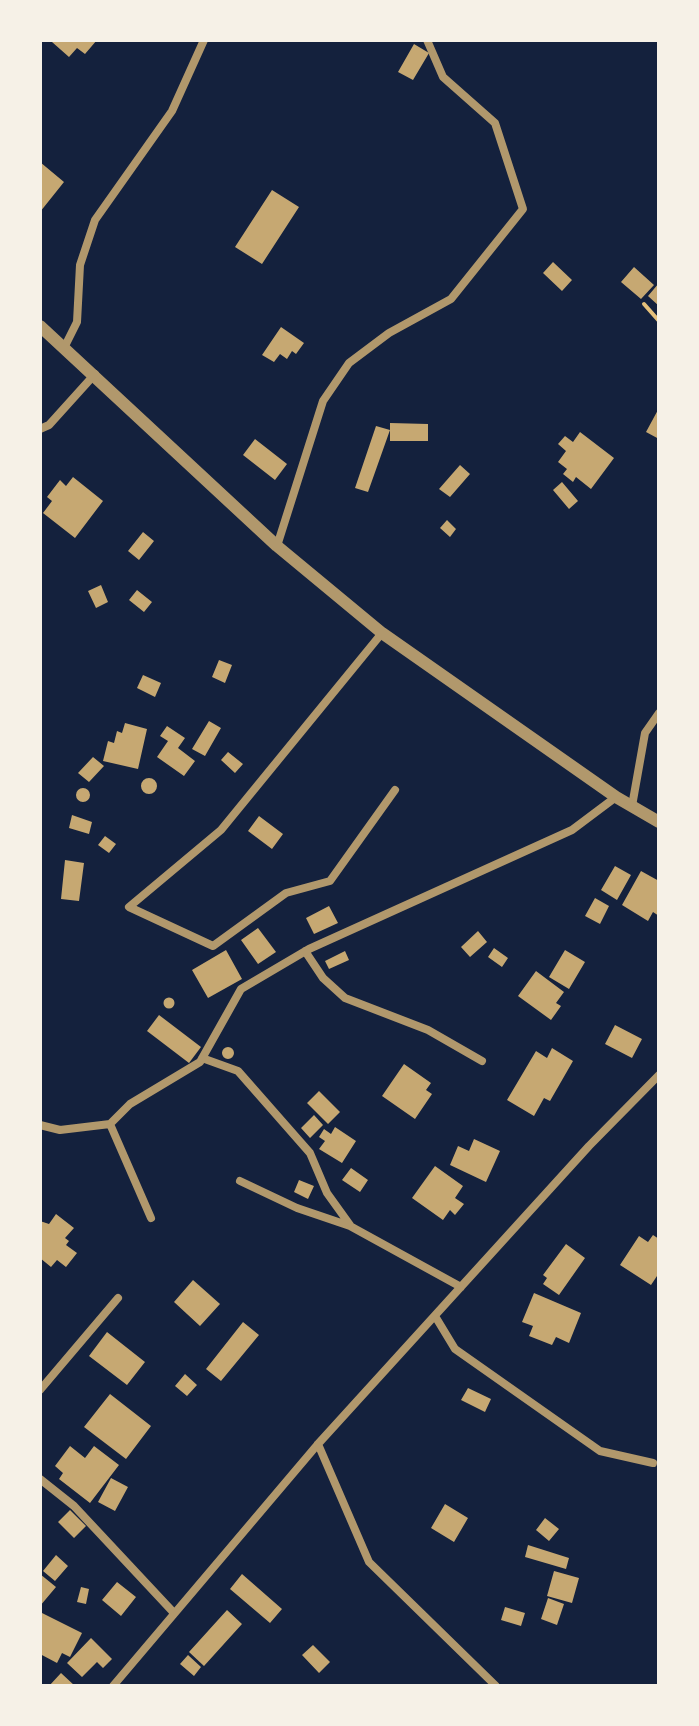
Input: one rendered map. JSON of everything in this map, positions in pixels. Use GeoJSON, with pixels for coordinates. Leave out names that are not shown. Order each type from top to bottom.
{"type":"FeatureCollection","features":[{"type":"Feature","properties":{"kind":"street"},"geometry":{"type":"LineString","coordinates":[[64,348],[77,322],[80,265],[95,220],[172,111],[204,40]]}},
{"type":"Feature","properties":{"kind":"street"},"geometry":{"type":"LineString","coordinates":[[277,546],[323,401],[349,363],[389,333],[451,299],[523,209],[495,123],[443,77],[427,40]]}},
{"type":"Feature","properties":{"kind":"street"},"geometry":{"type":"LineString","coordinates":[[40,326],[277,546],[382,633],[616,797],[659,822]]}},
{"type":"Feature","properties":{"kind":"street"},"geometry":{"type":"LineString","coordinates":[[40,429],[49,425],[95,374]]}},
{"type":"Feature","properties":{"kind":"street"},"geometry":{"type":"LineString","coordinates":[[382,633],[221,830],[129,907],[213,946],[286,893],[330,881],[395,790]]}},
{"type":"Feature","properties":{"kind":"street"},"geometry":{"type":"LineString","coordinates":[[632,806],[645,733],[659,713]]}},
{"type":"Feature","properties":{"kind":"street"},"geometry":{"type":"LineString","coordinates":[[40,1125],[60,1130],[110,1124],[130,1104],[202,1058],[241,989],[305,951],[572,830],[616,797]]}},
{"type":"Feature","properties":{"kind":"street"},"geometry":{"type":"LineString","coordinates":[[305,951],[323,978],[345,998],[428,1030],[482,1061]]}},
{"type":"Feature","properties":{"kind":"street"},"geometry":{"type":"LineString","coordinates":[[202,1058],[238,1071],[310,1153],[327,1193],[350,1226]]}},
{"type":"Feature","properties":{"kind":"street"},"geometry":{"type":"LineString","coordinates":[[113,1686],[318,1444],[589,1146],[659,1075]]}},
{"type":"Feature","properties":{"kind":"street"},"geometry":{"type":"LineString","coordinates":[[110,1124],[151,1218]]}},
{"type":"Feature","properties":{"kind":"street"},"geometry":{"type":"LineString","coordinates":[[240,1181],[297,1208],[350,1226],[461,1287]]}},
{"type":"Feature","properties":{"kind":"street"},"geometry":{"type":"LineString","coordinates":[[40,1390],[118,1298]]}},
{"type":"Feature","properties":{"kind":"street"},"geometry":{"type":"LineString","coordinates":[[435,1316],[455,1349],[600,1451],[653,1463]]}},
{"type":"Feature","properties":{"kind":"street"},"geometry":{"type":"LineString","coordinates":[[318,1444],[369,1562],[496,1686]]}},
{"type":"Feature","properties":{"kind":"street"},"geometry":{"type":"LineString","coordinates":[[40,1479],[74,1506],[174,1613]]}},
{"type":"Feature","properties":{"kind":"path"},"geometry":{"type":"LineString","coordinates":[[644,304],[659,321]]}},
{"type":"Feature","properties":{"kind":"building"},"geometry":{"type":"Polygon","coordinates":[[[97,40],[85,54],[77,48],[69,57],[52,42],[97,40]]]}},
{"type":"Feature","properties":{"kind":"building"},"geometry":{"type":"Polygon","coordinates":[[[414,44],[429,53],[413,80],[398,72],[414,44]]]}},
{"type":"Feature","properties":{"kind":"building"},"geometry":{"type":"Polygon","coordinates":[[[40,162],[64,182],[40,212],[40,162]]]}},
{"type":"Feature","properties":{"kind":"building"},"geometry":{"type":"Polygon","coordinates":[[[272,190],[299,207],[262,264],[235,247],[272,190]]]}},
{"type":"Feature","properties":{"kind":"building"},"geometry":{"type":"Polygon","coordinates":[[[553,262],[572,280],[562,291],[543,273],[553,262]]]}},
{"type":"Feature","properties":{"kind":"building"},"geometry":{"type":"Polygon","coordinates":[[[634,267],[654,285],[641,299],[621,282],[634,267]]]}},
{"type":"Feature","properties":{"kind":"building"},"geometry":{"type":"Polygon","coordinates":[[[659,283],[659,306],[648,296],[659,283]]]}},
{"type":"Feature","properties":{"kind":"building"},"geometry":{"type":"Polygon","coordinates":[[[281,327],[304,343],[296,354],[292,351],[287,359],[280,354],[274,362],[262,355],[281,327]]]}},
{"type":"Feature","properties":{"kind":"building"},"geometry":{"type":"Polygon","coordinates":[[[659,408],[659,439],[646,432],[659,408]]]}},
{"type":"Feature","properties":{"kind":"building"},"geometry":{"type":"Polygon","coordinates":[[[390,423],[428,424],[428,441],[390,441],[390,423]]]}},
{"type":"Feature","properties":{"kind":"building"},"geometry":{"type":"Polygon","coordinates":[[[376,426],[390,430],[368,492],[355,488],[376,426]]]}},
{"type":"Feature","properties":{"kind":"building"},"geometry":{"type":"Polygon","coordinates":[[[580,432],[614,458],[591,489],[576,477],[573,482],[563,474],[567,469],[558,462],[566,451],[558,444],[565,436],[573,442],[580,432]]]}},
{"type":"Feature","properties":{"kind":"building"},"geometry":{"type":"Polygon","coordinates":[[[255,439],[287,464],[275,480],[243,455],[255,439]]]}},
{"type":"Feature","properties":{"kind":"building"},"geometry":{"type":"Polygon","coordinates":[[[460,465],[470,474],[450,497],[439,489],[460,465]]]}},
{"type":"Feature","properties":{"kind":"building"},"geometry":{"type":"Polygon","coordinates":[[[73,477],[103,501],[75,538],[43,513],[52,501],[47,497],[60,480],[66,486],[73,477]]]}},
{"type":"Feature","properties":{"kind":"building"},"geometry":{"type":"Polygon","coordinates":[[[562,482],[578,501],[569,509],[553,490],[562,482]]]}},
{"type":"Feature","properties":{"kind":"building"},"geometry":{"type":"Polygon","coordinates":[[[447,520],[456,529],[450,537],[440,528],[447,520]]]}},
{"type":"Feature","properties":{"kind":"building"},"geometry":{"type":"Polygon","coordinates":[[[143,532],[154,541],[139,560],[128,551],[143,532]]]}},
{"type":"Feature","properties":{"kind":"building"},"geometry":{"type":"Polygon","coordinates":[[[101,585],[108,602],[96,608],[88,591],[101,585]]]}},
{"type":"Feature","properties":{"kind":"building"},"geometry":{"type":"Polygon","coordinates":[[[137,590],[152,602],[144,612],[129,600],[137,590]]]}},
{"type":"Feature","properties":{"kind":"building"},"geometry":{"type":"Polygon","coordinates":[[[219,660],[232,665],[225,683],[212,677],[219,660]]]}},
{"type":"Feature","properties":{"kind":"building"},"geometry":{"type":"Polygon","coordinates":[[[143,675],[161,683],[155,697],[137,688],[143,675]]]}},
{"type":"Feature","properties":{"kind":"building"},"geometry":{"type":"Polygon","coordinates":[[[209,721],[221,728],[205,756],[192,749],[209,721]]]}},
{"type":"Feature","properties":{"kind":"building"},"geometry":{"type":"Polygon","coordinates":[[[125,723],[147,729],[138,769],[103,761],[108,741],[114,743],[117,731],[122,733],[125,723]]]}},
{"type":"Feature","properties":{"kind":"building"},"geometry":{"type":"Polygon","coordinates":[[[167,726],[185,738],[178,748],[195,761],[184,776],[157,757],[168,741],[160,736],[167,726]]]}},
{"type":"Feature","properties":{"kind":"building"},"geometry":{"type":"Polygon","coordinates":[[[228,752],[243,764],[235,773],[221,760],[228,752]]]}},
{"type":"Feature","properties":{"kind":"building"},"geometry":{"type":"Polygon","coordinates":[[[93,757],[104,766],[89,782],[78,773],[93,757]]]}},
{"type":"Feature","properties":{"kind":"building"},"geometry":{"type":"Polygon","coordinates":[[[146,778],[152,778],[157,786],[155,792],[146,794],[141,789],[141,783],[146,778]]]}},
{"type":"Feature","properties":{"kind":"building"},"geometry":{"type":"Polygon","coordinates":[[[83,788],[90,795],[83,802],[76,795],[83,788]]]}},
{"type":"Feature","properties":{"kind":"building"},"geometry":{"type":"Polygon","coordinates":[[[72,815],[92,822],[89,834],[69,828],[72,815]]]}},
{"type":"Feature","properties":{"kind":"building"},"geometry":{"type":"Polygon","coordinates":[[[259,816],[283,834],[272,849],[248,831],[259,816]]]}},
{"type":"Feature","properties":{"kind":"building"},"geometry":{"type":"Polygon","coordinates":[[[105,836],[116,844],[109,853],[98,845],[105,836]]]}},
{"type":"Feature","properties":{"kind":"building"},"geometry":{"type":"Polygon","coordinates":[[[65,860],[84,863],[79,901],[61,899],[65,860]]]}},
{"type":"Feature","properties":{"kind":"building"},"geometry":{"type":"Polygon","coordinates":[[[615,866],[631,875],[617,900],[601,890],[615,866]]]}},
{"type":"Feature","properties":{"kind":"building"},"geometry":{"type":"Polygon","coordinates":[[[641,871],[659,881],[659,916],[653,912],[648,921],[622,905],[641,871]]]}},
{"type":"Feature","properties":{"kind":"building"},"geometry":{"type":"Polygon","coordinates":[[[595,898],[609,906],[600,924],[585,916],[595,898]]]}},
{"type":"Feature","properties":{"kind":"building"},"geometry":{"type":"Polygon","coordinates":[[[329,906],[338,923],[314,934],[306,918],[329,906]]]}},
{"type":"Feature","properties":{"kind":"building"},"geometry":{"type":"Polygon","coordinates":[[[258,928],[276,952],[258,964],[241,940],[258,928]]]}},
{"type":"Feature","properties":{"kind":"building"},"geometry":{"type":"Polygon","coordinates":[[[478,931],[487,942],[470,957],[461,947],[478,931]]]}},
{"type":"Feature","properties":{"kind":"building"},"geometry":{"type":"Polygon","coordinates":[[[494,948],[508,958],[502,967],[488,957],[494,948]]]}},
{"type":"Feature","properties":{"kind":"building"},"geometry":{"type":"Polygon","coordinates":[[[226,950],[242,979],[208,998],[192,970],[226,950]]]}},
{"type":"Feature","properties":{"kind":"building"},"geometry":{"type":"Polygon","coordinates":[[[565,950],[585,962],[569,989],[549,977],[565,950]]]}},
{"type":"Feature","properties":{"kind":"building"},"geometry":{"type":"Polygon","coordinates":[[[345,951],[349,960],[329,969],[325,961],[345,951]]]}},
{"type":"Feature","properties":{"kind":"building"},"geometry":{"type":"Polygon","coordinates":[[[536,971],[564,992],[556,1003],[561,1006],[551,1020],[518,996],[536,971]]]}},
{"type":"Feature","properties":{"kind":"building"},"geometry":{"type":"Polygon","coordinates":[[[169,998],[174,1003],[169,1008],[164,1003],[169,998]]]}},
{"type":"Feature","properties":{"kind":"building"},"geometry":{"type":"Polygon","coordinates":[[[159,1015],[201,1047],[189,1063],[147,1031],[159,1015]]]}},
{"type":"Feature","properties":{"kind":"building"},"geometry":{"type":"Polygon","coordinates":[[[615,1025],[642,1039],[632,1058],[605,1044],[615,1025]]]}},
{"type":"Feature","properties":{"kind":"building"},"geometry":{"type":"Polygon","coordinates":[[[223,1048],[233,1048],[233,1058],[223,1058],[223,1048]]]}},
{"type":"Feature","properties":{"kind":"building"},"geometry":{"type":"Polygon","coordinates":[[[552,1048],[573,1061],[550,1101],[544,1098],[534,1116],[507,1100],[536,1051],[547,1058],[552,1048]]]}},
{"type":"Feature","properties":{"kind":"building"},"geometry":{"type":"Polygon","coordinates":[[[404,1064],[431,1083],[426,1090],[432,1094],[415,1119],[382,1096],[404,1064]]]}},
{"type":"Feature","properties":{"kind":"building"},"geometry":{"type":"Polygon","coordinates":[[[319,1091],[340,1112],[328,1124],[307,1103],[319,1091]]]}},
{"type":"Feature","properties":{"kind":"building"},"geometry":{"type":"Polygon","coordinates":[[[314,1115],[323,1125],[310,1138],[301,1128],[314,1115]]]}},
{"type":"Feature","properties":{"kind":"building"},"geometry":{"type":"Polygon","coordinates":[[[335,1127],[356,1141],[342,1163],[319,1149],[325,1141],[319,1137],[324,1129],[331,1134],[335,1127]]]}},
{"type":"Feature","properties":{"kind":"building"},"geometry":{"type":"Polygon","coordinates":[[[474,1139],[500,1151],[486,1182],[450,1165],[458,1146],[469,1151],[474,1139]]]}},
{"type":"Feature","properties":{"kind":"building"},"geometry":{"type":"Polygon","coordinates":[[[435,1166],[463,1186],[455,1198],[464,1204],[455,1215],[450,1210],[443,1220],[412,1198],[435,1166]]]}},
{"type":"Feature","properties":{"kind":"building"},"geometry":{"type":"Polygon","coordinates":[[[351,1168],[368,1180],[360,1192],[342,1180],[351,1168]]]}},
{"type":"Feature","properties":{"kind":"building"},"geometry":{"type":"Polygon","coordinates":[[[299,1180],[314,1186],[308,1199],[294,1192],[299,1180]]]}},
{"type":"Feature","properties":{"kind":"building"},"geometry":{"type":"Polygon","coordinates":[[[56,1214],[74,1228],[65,1238],[69,1241],[66,1245],[77,1253],[66,1267],[57,1260],[51,1267],[40,1258],[40,1221],[49,1224],[56,1214]]]}},
{"type":"Feature","properties":{"kind":"building"},"geometry":{"type":"Polygon","coordinates":[[[653,1235],[659,1239],[659,1273],[651,1285],[620,1265],[639,1236],[648,1242],[653,1235]]]}},
{"type":"Feature","properties":{"kind":"building"},"geometry":{"type":"Polygon","coordinates":[[[566,1244],[585,1258],[559,1295],[543,1284],[547,1278],[543,1275],[566,1244]]]}},
{"type":"Feature","properties":{"kind":"building"},"geometry":{"type":"Polygon","coordinates":[[[193,1280],[220,1304],[200,1326],[174,1302],[193,1280]]]}},
{"type":"Feature","properties":{"kind":"building"},"geometry":{"type":"Polygon","coordinates":[[[534,1293],[581,1313],[569,1343],[556,1337],[552,1345],[529,1336],[533,1326],[522,1322],[534,1293]]]}},
{"type":"Feature","properties":{"kind":"building"},"geometry":{"type":"Polygon","coordinates":[[[243,1322],[259,1335],[221,1381],[206,1369],[243,1322]]]}},
{"type":"Feature","properties":{"kind":"building"},"geometry":{"type":"Polygon","coordinates":[[[107,1332],[145,1362],[127,1385],[89,1356],[107,1332]]]}},
{"type":"Feature","properties":{"kind":"building"},"geometry":{"type":"Polygon","coordinates":[[[185,1374],[197,1385],[187,1396],[175,1386],[185,1374]]]}},
{"type":"Feature","properties":{"kind":"building"},"geometry":{"type":"Polygon","coordinates":[[[468,1388],[491,1399],[485,1412],[461,1400],[468,1388]]]}},
{"type":"Feature","properties":{"kind":"building"},"geometry":{"type":"Polygon","coordinates":[[[110,1394],[151,1426],[126,1459],[84,1427],[110,1394]]]}},
{"type":"Feature","properties":{"kind":"building"},"geometry":{"type":"Polygon","coordinates":[[[70,1446],[85,1458],[94,1446],[119,1465],[90,1503],[59,1479],[63,1473],[55,1466],[70,1446]]]}},
{"type":"Feature","properties":{"kind":"building"},"geometry":{"type":"Polygon","coordinates":[[[111,1478],[128,1487],[115,1511],[98,1502],[111,1478]]]}},
{"type":"Feature","properties":{"kind":"building"},"geometry":{"type":"Polygon","coordinates":[[[445,1504],[468,1518],[454,1542],[431,1528],[445,1504]]]}},
{"type":"Feature","properties":{"kind":"building"},"geometry":{"type":"Polygon","coordinates":[[[70,1510],[86,1526],[74,1538],[58,1522],[70,1510]]]}},
{"type":"Feature","properties":{"kind":"building"},"geometry":{"type":"Polygon","coordinates":[[[545,1518],[559,1529],[549,1541],[536,1530],[545,1518]]]}},
{"type":"Feature","properties":{"kind":"building"},"geometry":{"type":"Polygon","coordinates":[[[528,1545],[569,1558],[566,1569],[525,1557],[528,1545]]]}},
{"type":"Feature","properties":{"kind":"building"},"geometry":{"type":"Polygon","coordinates":[[[56,1555],[68,1566],[55,1581],[43,1571],[56,1555]]]}},
{"type":"Feature","properties":{"kind":"building"},"geometry":{"type":"Polygon","coordinates":[[[554,1571],[579,1578],[572,1603],[547,1596],[554,1571]]]}},
{"type":"Feature","properties":{"kind":"building"},"geometry":{"type":"Polygon","coordinates":[[[40,1574],[56,1587],[40,1606],[40,1574]]]}},
{"type":"Feature","properties":{"kind":"building"},"geometry":{"type":"Polygon","coordinates":[[[242,1574],[282,1609],[270,1623],[230,1589],[242,1574]]]}},
{"type":"Feature","properties":{"kind":"building"},"geometry":{"type":"Polygon","coordinates":[[[117,1582],[136,1597],[121,1616],[102,1600],[117,1582]]]}},
{"type":"Feature","properties":{"kind":"building"},"geometry":{"type":"Polygon","coordinates":[[[81,1587],[89,1589],[86,1604],[77,1602],[81,1587]]]}},
{"type":"Feature","properties":{"kind":"building"},"geometry":{"type":"Polygon","coordinates":[[[548,1598],[564,1604],[557,1625],[541,1619],[548,1598]]]}},
{"type":"Feature","properties":{"kind":"building"},"geometry":{"type":"Polygon","coordinates":[[[505,1607],[525,1613],[521,1626],[501,1620],[505,1607]]]}},
{"type":"Feature","properties":{"kind":"building"},"geometry":{"type":"Polygon","coordinates":[[[227,1610],[242,1624],[204,1666],[189,1652],[227,1610]]]}},
{"type":"Feature","properties":{"kind":"building"},"geometry":{"type":"Polygon","coordinates":[[[40,1612],[82,1633],[70,1657],[62,1653],[57,1663],[40,1654],[40,1612]]]}},
{"type":"Feature","properties":{"kind":"building"},"geometry":{"type":"Polygon","coordinates":[[[91,1638],[112,1659],[103,1668],[97,1662],[82,1677],[67,1663],[91,1638]]]}},
{"type":"Feature","properties":{"kind":"building"},"geometry":{"type":"Polygon","coordinates":[[[313,1645],[330,1662],[319,1673],[302,1655],[313,1645]]]}},
{"type":"Feature","properties":{"kind":"building"},"geometry":{"type":"Polygon","coordinates":[[[188,1655],[201,1667],[194,1676],[180,1664],[188,1655]]]}},
{"type":"Feature","properties":{"kind":"building"},"geometry":{"type":"Polygon","coordinates":[[[61,1673],[75,1686],[49,1686],[61,1673]]]}}]}
